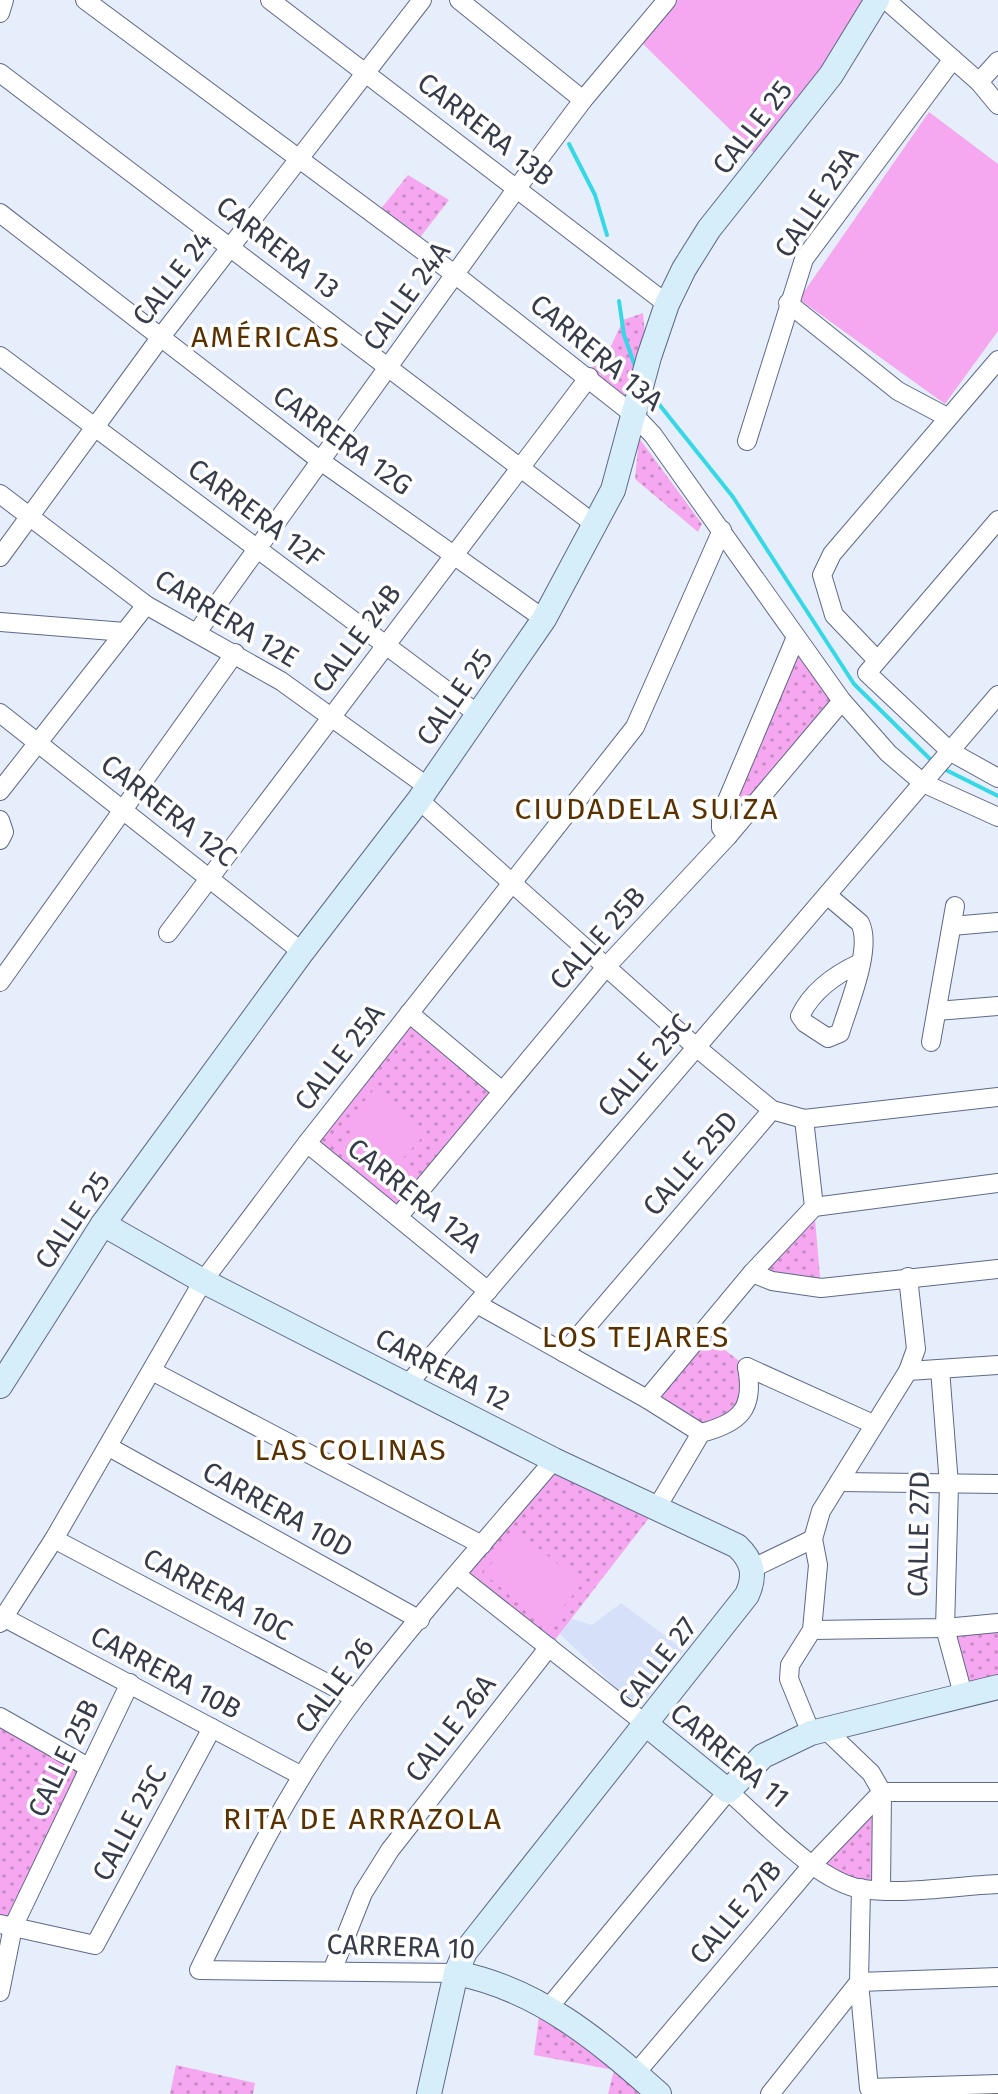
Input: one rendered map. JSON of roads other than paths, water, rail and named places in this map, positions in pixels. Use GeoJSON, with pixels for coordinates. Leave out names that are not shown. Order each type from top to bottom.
{"type":"FeatureCollection","features":[{"type":"Feature","properties":{"kind":"street"},"geometry":{"type":"LineString","coordinates":[[0,13],[4,0]]}},
{"type":"Feature","properties":{"kind":"street","name":"CARRERA 13A"},"geometry":{"type":"LineString","coordinates":[[85,0],[589,377],[637,404],[653,435],[842,701],[888,753],[937,768],[998,817]]}},
{"type":"Feature","properties":{"kind":"street","name":"CARRERA 13B"},"geometry":{"type":"LineString","coordinates":[[270,0],[667,304]]}},
{"type":"Feature","properties":{"kind":"street","name":"CALLE 24"},"geometry":{"type":"LineString","coordinates":[[0,557],[160,338],[422,0]]}},
{"type":"Feature","properties":{"kind":"street"},"geometry":{"type":"LineString","coordinates":[[459,0],[484,6],[583,100]]}},
{"type":"Feature","properties":{"kind":"street","name":"CALLE 24A"},"geometry":{"type":"LineString","coordinates":[[198,631],[457,276],[517,188],[583,100],[667,0]]}},
{"type":"Feature","properties":{"kind":"street","name":"CALLE 25"},"geometry":{"type":"LineString","coordinates":[[0,1386],[103,1224],[302,952],[424,794],[544,619],[597,526],[613,490],[649,357],[667,304],[709,229],[831,75],[877,0]]}},
{"type":"Feature","properties":{"kind":"street"},"geometry":{"type":"LineString","coordinates":[[886,0],[979,82],[998,105]]}},
{"type":"Feature","properties":{"kind":"street","name":"CALLE 25A"},"geometry":{"type":"LineString","coordinates":[[747,441],[804,259],[953,59]]}},
{"type":"Feature","properties":{"kind":"street"},"geometry":{"type":"LineString","coordinates":[[979,82],[998,61]]}},
{"type":"Feature","properties":{"kind":"street","name":"CARRERA 13"},"geometry":{"type":"LineString","coordinates":[[0,73],[597,526]]}},
{"type":"Feature","properties":{"kind":"street","name":"CARRERA 12G"},"geometry":{"type":"LineString","coordinates":[[0,213],[322,462],[544,619]]}},
{"type":"Feature","properties":{"kind":"street"},"geometry":{"type":"LineString","coordinates":[[788,303],[898,391],[947,417]]}},
{"type":"Feature","properties":{"kind":"street","name":"CARRERA 12F"},"geometry":{"type":"LineString","coordinates":[[0,356],[479,715]]}},
{"type":"Feature","properties":{"kind":"street"},"geometry":{"type":"LineString","coordinates":[[876,659],[834,615],[822,575],[832,554],[998,360]]}},
{"type":"Feature","properties":{"kind":"street","name":"CALLE 24B"},"geometry":{"type":"LineString","coordinates":[[168,933],[589,377]]}},
{"type":"Feature","properties":{"kind":"street","name":"CARRERA 12E"},"geometry":{"type":"LineString","coordinates":[[0,494],[146,605],[198,631],[332,715],[424,794],[513,884],[696,1047],[772,1110]]}},
{"type":"Feature","properties":{"kind":"street"},"geometry":{"type":"LineString","coordinates":[[998,520],[867,673],[937,768],[998,778]]}},
{"type":"Feature","properties":{"kind":"street","name":"CALLE 25A"},"geometry":{"type":"LineString","coordinates":[[2,1620],[109,1447],[203,1281],[307,1143],[635,727],[722,530]]}},
{"type":"Feature","properties":{"kind":"street"},"geometry":{"type":"LineString","coordinates":[[0,791],[146,605]]}},
{"type":"Feature","properties":{"kind":"street"},"geometry":{"type":"LineString","coordinates":[[0,622],[125,632]]}},
{"type":"Feature","properties":{"kind":"street"},"geometry":{"type":"LineString","coordinates":[[728,836],[721,828],[721,815],[796,637]]}},
{"type":"Feature","properties":{"kind":"street"},"geometry":{"type":"LineString","coordinates":[[0,982],[235,653]]}},
{"type":"Feature","properties":{"kind":"street"},"geometry":{"type":"LineString","coordinates":[[937,768],[998,695]]}},
{"type":"Feature","properties":{"kind":"street","name":"CALLE 25B"},"geometry":{"type":"LineString","coordinates":[[398,1217],[606,967],[728,836],[842,701]]}},
{"type":"Feature","properties":{"kind":"street","name":"CARRERA 12C"},"geometry":{"type":"LineString","coordinates":[[0,713],[302,952]]}},
{"type":"Feature","properties":{"kind":"street","name":"CALLE 25C"},"geometry":{"type":"LineString","coordinates":[[408,1384],[937,768]]}},
{"type":"Feature","properties":{"kind":"street"},"geometry":{"type":"LineString","coordinates":[[827,895],[860,923],[864,946],[860,963]]}},
{"type":"Feature","properties":{"kind":"street"},"geometry":{"type":"LineString","coordinates":[[931,1042],[955,906]]}},
{"type":"Feature","properties":{"kind":"street"},"geometry":{"type":"LineString","coordinates":[[952,926],[998,922]]}},
{"type":"Feature","properties":{"kind":"street"},"geometry":{"type":"LineString","coordinates":[[937,1011],[998,1006]]}},
{"type":"Feature","properties":{"kind":"street"},"geometry":{"type":"LineString","coordinates":[[409,1013],[502,1091]]}},
{"type":"Feature","properties":{"kind":"street","name":"CALLE 25D"},"geometry":{"type":"LineString","coordinates":[[564,1353],[772,1110],[804,1119],[998,1097]]}},
{"type":"Feature","properties":{"kind":"street"},"geometry":{"type":"LineString","coordinates":[[804,1119],[814,1207]]}},
{"type":"Feature","properties":{"kind":"street","name":"CARRERA 12A"},"geometry":{"type":"LineString","coordinates":[[307,1143],[398,1217],[482,1298]]}},
{"type":"Feature","properties":{"kind":"street"},"geometry":{"type":"LineString","coordinates":[[647,1399],[752,1273],[814,1207],[998,1183]]}},
{"type":"Feature","properties":{"kind":"street","name":"CARRERA 12"},"geometry":{"type":"LineString","coordinates":[[103,1224],[203,1281],[554,1460],[737,1546],[753,1568]]}},
{"type":"Feature","properties":{"kind":"street"},"geometry":{"type":"LineString","coordinates":[[752,1273],[772,1281],[821,1288],[998,1269]]}},
{"type":"Feature","properties":{"kind":"street"},"geometry":{"type":"LineString","coordinates":[[881,1889],[882,1792],[871,1773],[818,1731],[789,1679],[790,1665],[812,1630],[818,1565],[813,1539],[821,1511],[908,1371],[916,1349],[908,1277]]}},
{"type":"Feature","properties":{"kind":"street"},"geometry":{"type":"LineString","coordinates":[[482,1298],[564,1353],[701,1433]]}},
{"type":"Feature","properties":{"kind":"street"},"geometry":{"type":"LineString","coordinates":[[908,1371],[998,1365]]}},
{"type":"Feature","properties":{"kind":"street"},"geometry":{"type":"LineString","coordinates":[[656,1509],[701,1433],[725,1427],[744,1412],[752,1390],[747,1367],[873,1424]]}},
{"type":"Feature","properties":{"kind":"street","name":"CALLE 27D"},"geometry":{"type":"LineString","coordinates":[[940,1369],[949,1485],[945,1628],[964,1698]]}},
{"type":"Feature","properties":{"kind":"street"},"geometry":{"type":"LineString","coordinates":[[152,1371],[482,1545]]}},
{"type":"Feature","properties":{"kind":"street","name":"CARRERA 10D"},"geometry":{"type":"LineString","coordinates":[[109,1447],[420,1620]]}},
{"type":"Feature","properties":{"kind":"street","name":"CALLE 26"},"geometry":{"type":"LineString","coordinates":[[199,1970],[249,1867],[302,1776],[355,1698],[554,1460]]}},
{"type":"Feature","properties":{"kind":"street"},"geometry":{"type":"LineString","coordinates":[[839,1482],[998,1484]]}},
{"type":"Feature","properties":{"kind":"street","name":"CARRERA 10C"},"geometry":{"type":"LineString","coordinates":[[54,1539],[355,1698]]}},
{"type":"Feature","properties":{"kind":"street"},"geometry":{"type":"LineString","coordinates":[[753,1568],[813,1539]]}},
{"type":"Feature","properties":{"kind":"street","name":"CALLE 27"},"geometry":{"type":"LineString","coordinates":[[429,2094],[456,1973],[478,1933],[647,1725],[747,1595],[753,1582],[753,1568]]}},
{"type":"Feature","properties":{"kind":"street","name":"CARRERA 11"},"geometry":{"type":"LineString","coordinates":[[457,1575],[647,1725],[829,1877],[861,1888],[881,1889],[998,1884]]}},
{"type":"Feature","properties":{"kind":"street","name":"CARRERA 10B"},"geometry":{"type":"LineString","coordinates":[[2,1620],[130,1683],[302,1776]]}},
{"type":"Feature","properties":{"kind":"street"},"geometry":{"type":"LineString","coordinates":[[812,1630],[945,1628],[998,1623]]}},
{"type":"Feature","properties":{"kind":"street","name":"CALLE 26A"},"geometry":{"type":"LineString","coordinates":[[332,1971],[363,1893],[390,1850],[549,1647]]}},
{"type":"Feature","properties":{"kind":"street","name":"CALLE 25B"},"geometry":{"type":"LineString","coordinates":[[0,1992],[7,1926],[130,1683]]}},
{"type":"Feature","properties":{"kind":"street"},"geometry":{"type":"LineString","coordinates":[[550,2006],[728,1791],[763,1756],[818,1731],[964,1698],[998,1687]]}},
{"type":"Feature","properties":{"kind":"street"},"geometry":{"type":"LineString","coordinates":[[0,1717],[88,1767]]}},
{"type":"Feature","properties":{"kind":"street","name":"CALLE 25C"},"geometry":{"type":"LineString","coordinates":[[7,1926],[95,1945],[212,1728]]}},
{"type":"Feature","properties":{"kind":"street"},"geometry":{"type":"LineString","coordinates":[[882,1792],[998,1792]]}},
{"type":"Feature","properties":{"kind":"street","name":"CALLE 27B"},"geometry":{"type":"LineString","coordinates":[[636,2073],[813,1864],[882,1792]]}},
{"type":"Feature","properties":{"kind":"street"},"geometry":{"type":"LineString","coordinates":[[861,1888],[859,1982],[869,2088],[957,2090],[998,2084]]}},
{"type":"Feature","properties":{"kind":"street","name":"CARRERA 10"},"geometry":{"type":"LineString","coordinates":[[199,1970],[280,1974],[332,1971],[456,1973],[520,1991],[550,2006],[659,2094]]}},
{"type":"Feature","properties":{"kind":"street"},"geometry":{"type":"LineString","coordinates":[[770,2094],[859,1982],[998,1977]]}},
{"type":"Feature","properties":{"kind":"waterway"},"geometry":{"type":"LineString","coordinates":[[569,144],[595,195],[607,235]]}},
{"type":"Feature","properties":{"kind":"waterway"},"geometry":{"type":"LineString","coordinates":[[619,301],[624,335],[637,372]]}},
{"type":"Feature","properties":{"kind":"waterway"},"geometry":{"type":"LineString","coordinates":[[650,393],[733,497],[854,684],[933,762]]}},
{"type":"Feature","properties":{"kind":"waterway"},"geometry":{"type":"LineString","coordinates":[[944,769],[998,796]]}},
{"type":"Feature","properties":{"kind":"district","name":"AMÉRICAS"},"geometry":{"type":"Point","coordinates":[266,337]}},
{"type":"Feature","properties":{"kind":"district","name":"CIUDADELA SUIZA"},"geometry":{"type":"Point","coordinates":[647,809]}},
{"type":"Feature","properties":{"kind":"district","name":"LOS TEJARES"},"geometry":{"type":"Point","coordinates":[636,1337]}},
{"type":"Feature","properties":{"kind":"district","name":"LAS COLINAS"},"geometry":{"type":"Point","coordinates":[351,1450]}},
{"type":"Feature","properties":{"kind":"district","name":"RITA DE ARRAZOLA"},"geometry":{"type":"Point","coordinates":[363,1819]}}]}
